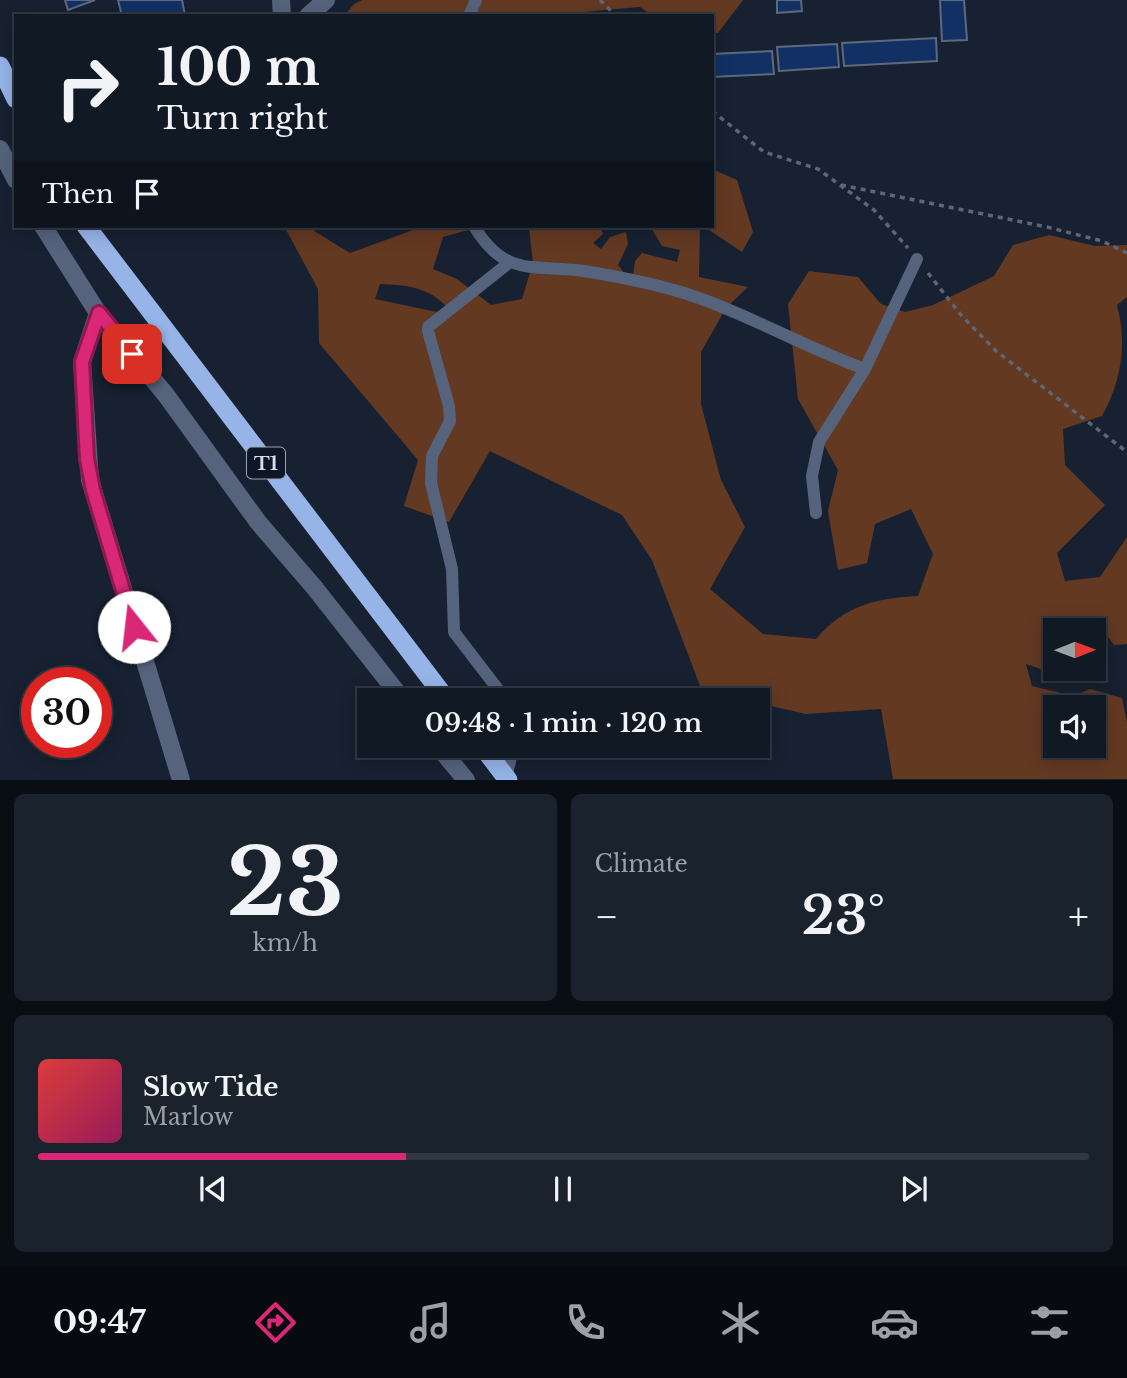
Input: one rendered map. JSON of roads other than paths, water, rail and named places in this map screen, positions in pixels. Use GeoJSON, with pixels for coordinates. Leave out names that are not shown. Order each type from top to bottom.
{"type":"FeatureCollection","features":[{"type":"Feature","properties":{"kind":"highway"},"geometry":{"type":"LineString","coordinates":[[0,66],[14,95]]}},
{"type":"Feature","properties":{"kind":"highway","name":"T1"},"geometry":{"type":"LineString","coordinates":[[89,228],[438,688]]}},
{"type":"Feature","properties":{"kind":"highway"},"geometry":{"type":"LineString","coordinates":[[491,758],[507,778]]}},
{"type":"Feature","properties":{"kind":"street"},"geometry":{"type":"LineString","coordinates":[[310,14],[326,0]]}},
{"type":"Feature","properties":{"kind":"street"},"geometry":{"type":"LineString","coordinates":[[0,149],[14,176]]}},
{"type":"Feature","properties":{"kind":"street"},"geometry":{"type":"LineString","coordinates":[[44,228],[99,313],[166,395],[258,522],[314,587],[394,688]]}},
{"type":"Feature","properties":{"kind":"street"},"geometry":{"type":"LineString","coordinates":[[99,313],[82,362],[90,480],[181,779]]}},
{"type":"Feature","properties":{"kind":"street"},"geometry":{"type":"LineString","coordinates":[[446,758],[458,775]]}},
{"type":"Feature","properties":{"kind":"lane"},"geometry":{"type":"LineString","coordinates":[[475,228],[485,244],[522,268],[583,271],[682,292],[865,369]]}},
{"type":"Feature","properties":{"kind":"lane"},"geometry":{"type":"LineString","coordinates":[[816,513],[812,476],[819,442],[865,369],[916,259]]}},
{"type":"Feature","properties":{"kind":"lane"},"geometry":{"type":"LineString","coordinates":[[497,688],[459,643],[452,625],[452,569],[431,483],[432,456],[450,421],[449,406],[428,327],[510,262]]}},
{"type":"Feature","properties":{"kind":"lane"},"geometry":{"type":"LineString","coordinates":[[507,778],[511,758]]}}]}
